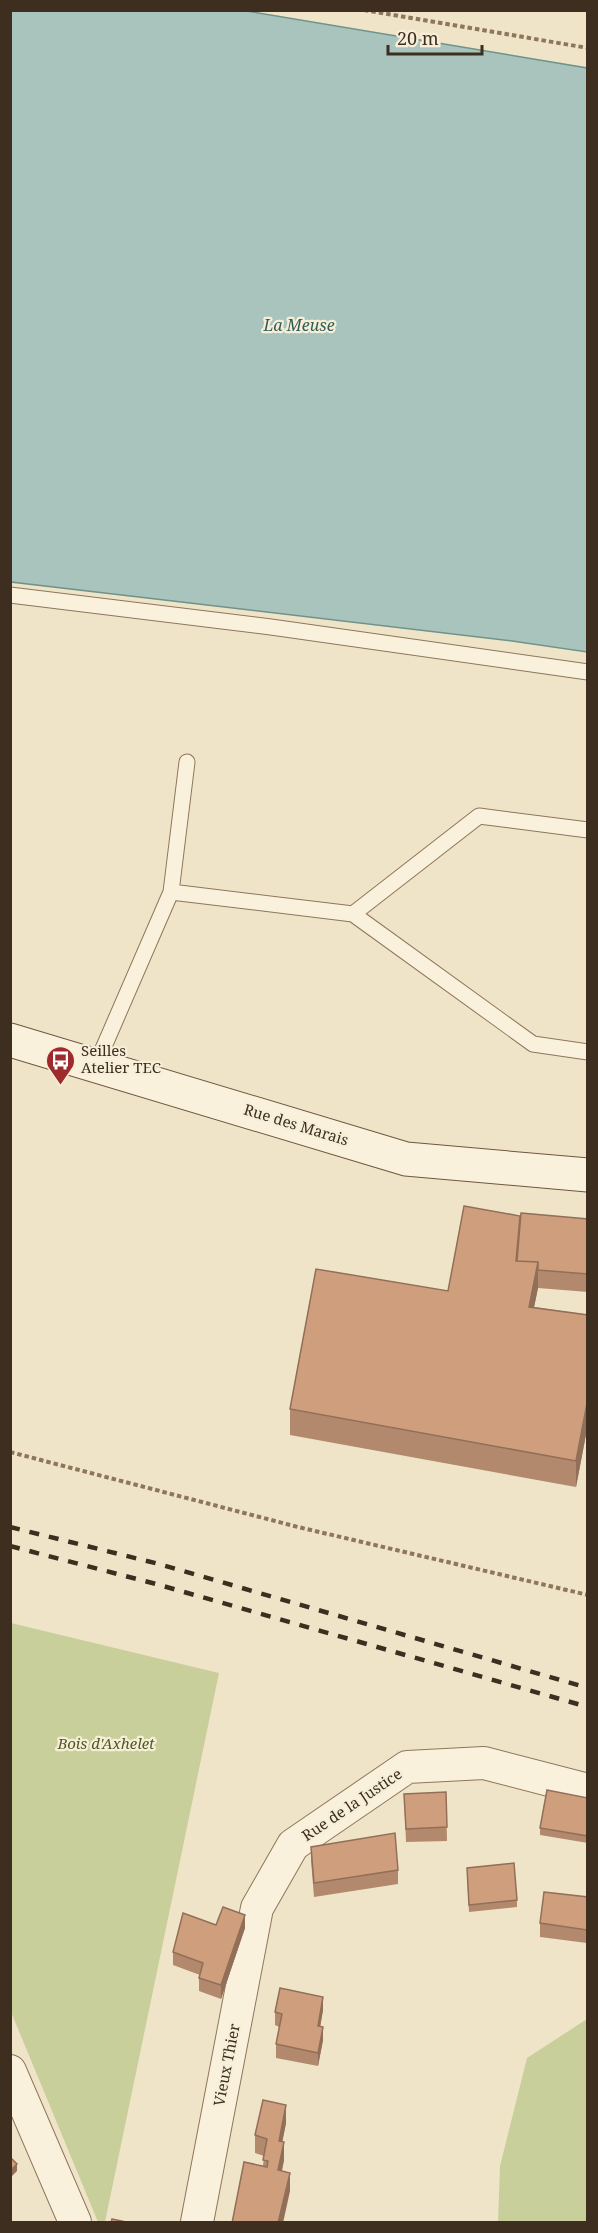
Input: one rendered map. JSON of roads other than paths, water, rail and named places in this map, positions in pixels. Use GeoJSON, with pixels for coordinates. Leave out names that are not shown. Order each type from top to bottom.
{"type":"FeatureCollection","features":[{"type":"Feature","properties":{"kind":"main road","name":"Rue des Marais"},"geometry":{"type":"LineString","coordinates":[[10,1040],[406,1159],[588,1175]]}},
{"type":"Feature","properties":{"kind":"street","name":"Rue de la Justice"},"geometry":{"type":"LineString","coordinates":[[257,1908],[294,1845],[407,1767],[484,1763],[588,1790]]}},
{"type":"Feature","properties":{"kind":"street","name":"Vieux Thier"},"geometry":{"type":"LineString","coordinates":[[197,2223],[257,1908]]}},
{"type":"Feature","properties":{"kind":"street"},"geometry":{"type":"LineString","coordinates":[[10,2071],[75,2223]]}},
{"type":"Feature","properties":{"kind":"lane"},"geometry":{"type":"LineString","coordinates":[[10,595],[271,627],[588,672]]}},
{"type":"Feature","properties":{"kind":"lane"},"geometry":{"type":"LineString","coordinates":[[96,1065],[171,892],[187,762]]}},
{"type":"Feature","properties":{"kind":"lane"},"geometry":{"type":"LineString","coordinates":[[353,914],[479,816],[588,830]]}},
{"type":"Feature","properties":{"kind":"lane"},"geometry":{"type":"LineString","coordinates":[[171,892],[353,914],[533,1044],[588,1052]]}},
{"type":"Feature","properties":{"kind":"water","name":"La Meuse"},"geometry":{"type":"Polygon","coordinates":[[[11,10],[247,11],[587,68],[587,652],[512,641],[11,582],[11,10]]]}},
{"type":"Feature","properties":{"kind":"railway"},"geometry":{"type":"LineString","coordinates":[[10,1527],[159,1564],[588,1688]]}},
{"type":"Feature","properties":{"kind":"railway"},"geometry":{"type":"LineString","coordinates":[[10,1546],[156,1584],[588,1707]]}},
{"type":"Feature","properties":{"kind":"place","name":"Seilles Atelier TEC"},"geometry":{"type":"Point","coordinates":[60,1086]}},
{"type":"Feature","properties":{"kind":"park label","name":"Bois d'Axhelet"},"geometry":{"type":"Point","coordinates":[106,1744]}}]}
